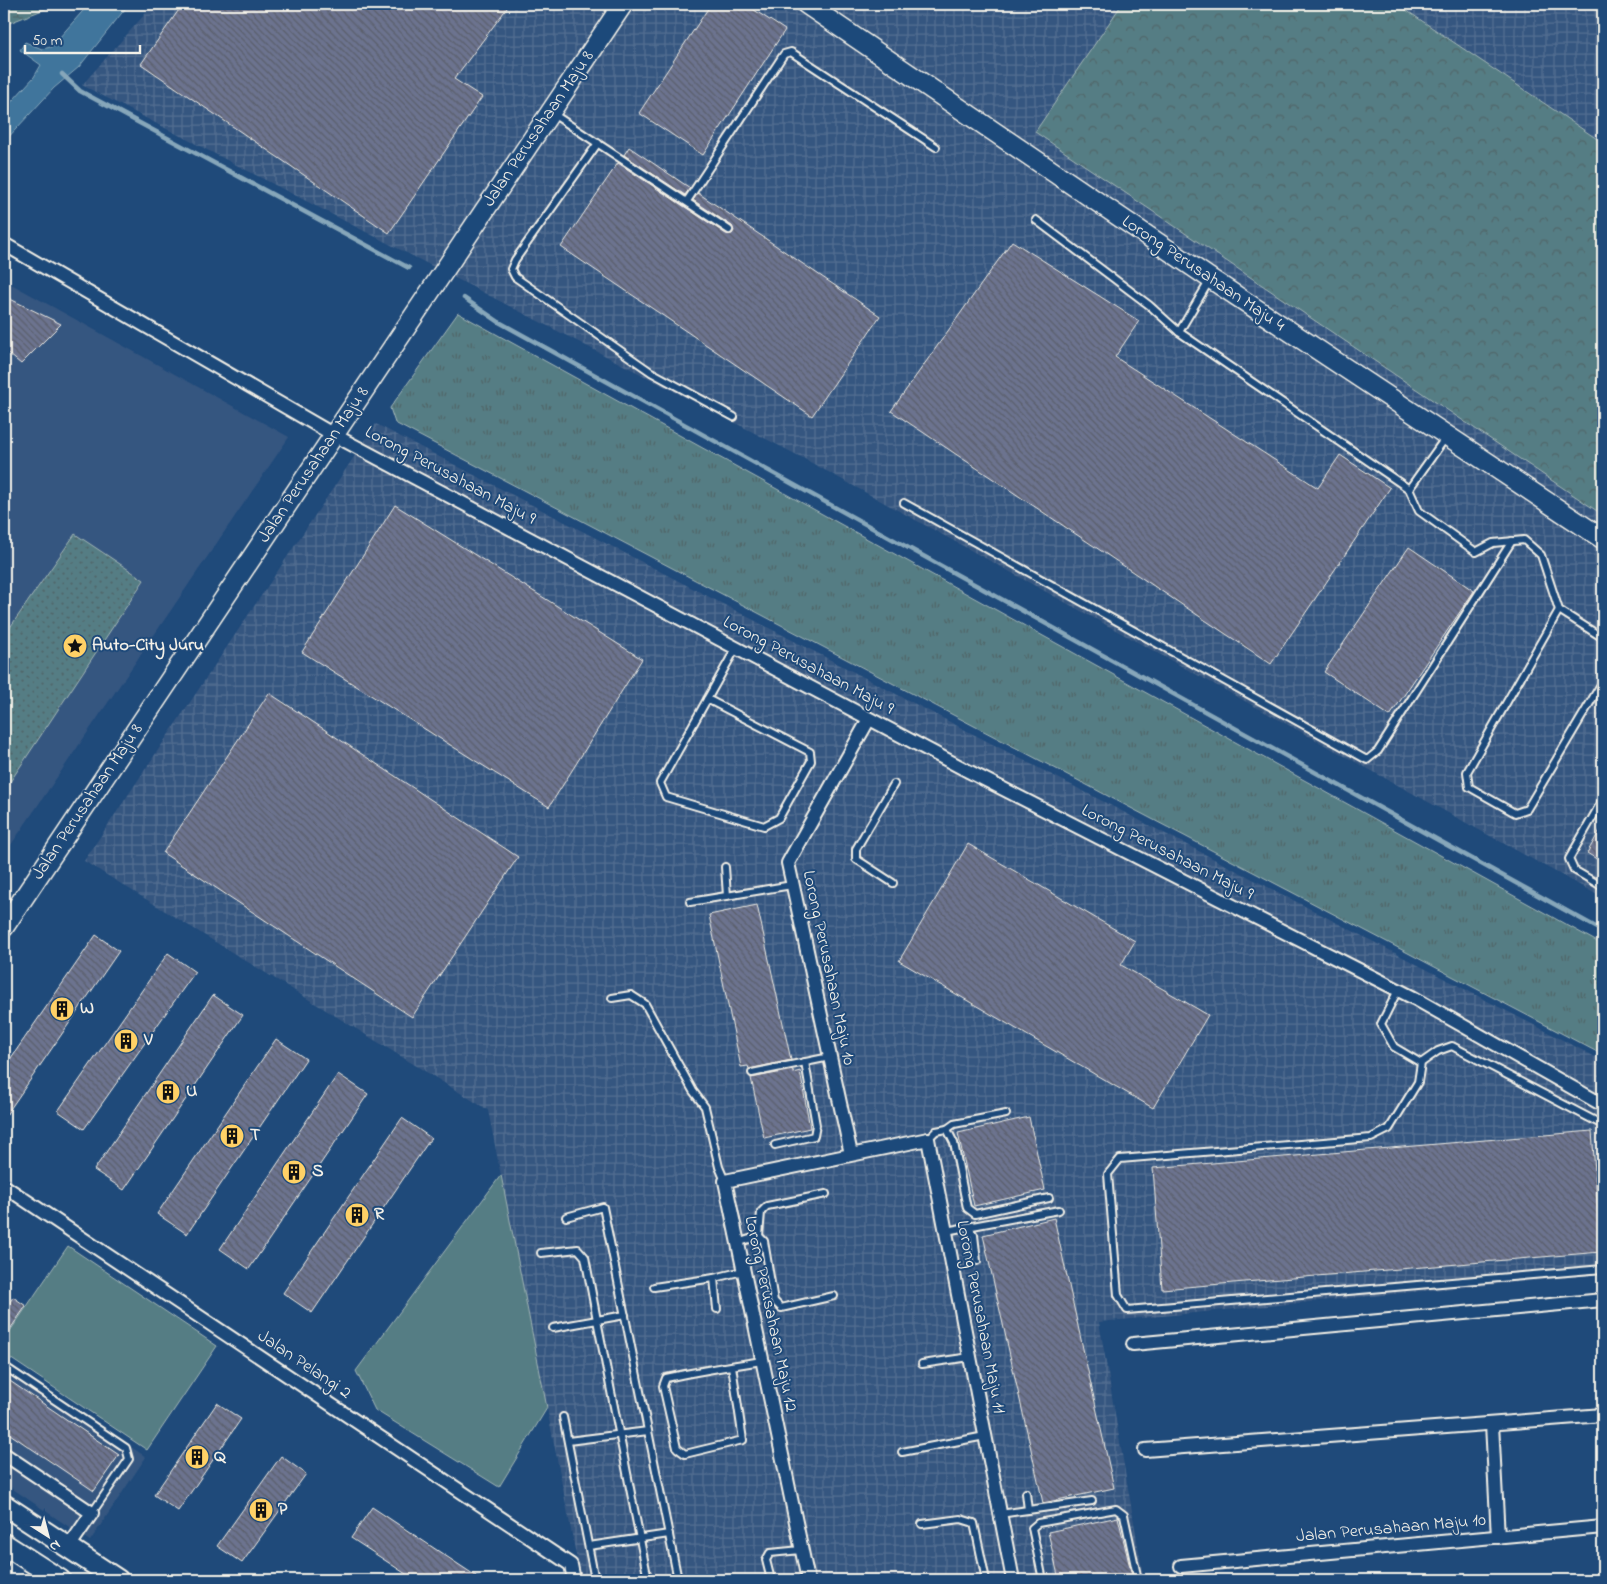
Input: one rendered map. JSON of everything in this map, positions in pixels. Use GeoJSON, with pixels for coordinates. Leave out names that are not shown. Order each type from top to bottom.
{"type":"FeatureCollection","features":[{"type":"Feature","properties":{"kind":"main road"},"geometry":{"type":"LineString","coordinates":[[4,1505],[118,1580]]}},
{"type":"Feature","properties":{"kind":"main road"},"geometry":{"type":"LineString","coordinates":[[6,1552],[60,1580]]}},
{"type":"Feature","properties":{"kind":"street","name":"Jalan Perusahaan Maju 8"},"geometry":{"type":"LineString","coordinates":[[4,927],[623,4]]}},
{"type":"Feature","properties":{"kind":"street","name":"Lorong Perusahaan Maju 4"},"geometry":{"type":"LineString","coordinates":[[806,4],[1211,279],[1603,539]]}},
{"type":"Feature","properties":{"kind":"street","name":"Lorong Perusahaan Maju 9"},"geometry":{"type":"LineString","coordinates":[[4,244],[334,435],[869,719],[1398,990],[1603,1105]]}},
{"type":"Feature","properties":{"kind":"street","name":"Lorong Perusahaan Maju 10"},"geometry":{"type":"LineString","coordinates":[[851,1154],[788,863],[869,719]]}},
{"type":"Feature","properties":{"kind":"street"},"geometry":{"type":"LineString","coordinates":[[725,1181],[928,1139]]}},
{"type":"Feature","properties":{"kind":"street","name":"Lorong Perusahaan Maju 11"},"geometry":{"type":"LineString","coordinates":[[928,1139],[1012,1580]]}},
{"type":"Feature","properties":{"kind":"street","name":"Lorong Perusahaan Maju 12"},"geometry":{"type":"LineString","coordinates":[[725,1181],[808,1580]]}},
{"type":"Feature","properties":{"kind":"street","name":"Jalan Pelangi 2"},"geometry":{"type":"LineString","coordinates":[[4,1186],[571,1565],[574,1580]]}},
{"type":"Feature","properties":{"kind":"street"},"geometry":{"type":"LineString","coordinates":[[1134,1344],[1603,1300]]}},
{"type":"Feature","properties":{"kind":"street"},"geometry":{"type":"LineString","coordinates":[[1145,1450],[1603,1415]]}},
{"type":"Feature","properties":{"kind":"street"},"geometry":{"type":"LineString","coordinates":[[1492,1424],[1498,1537]]}},
{"type":"Feature","properties":{"kind":"street"},"geometry":{"type":"LineString","coordinates":[[4,1454],[92,1513],[68,1548]]}},
{"type":"Feature","properties":{"kind":"street","name":"Jalan Perusahaan Maju 10"},"geometry":{"type":"LineString","coordinates":[[1181,1566],[1603,1527]]}},
{"type":"Feature","properties":{"kind":"lane"},"geometry":{"type":"LineString","coordinates":[[687,201],[780,60],[788,52],[792,52],[936,148]]}},
{"type":"Feature","properties":{"kind":"lane"},"geometry":{"type":"LineString","coordinates":[[550,112],[729,230]]}},
{"type":"Feature","properties":{"kind":"lane"},"geometry":{"type":"LineString","coordinates":[[598,143],[515,260],[511,269],[514,277],[651,372],[734,417]]}},
{"type":"Feature","properties":{"kind":"lane"},"geometry":{"type":"LineString","coordinates":[[1036,220],[1149,305],[1179,332],[1409,489],[1419,511],[1476,552],[1493,543],[1524,540],[1541,555],[1559,610],[1603,638]]}},
{"type":"Feature","properties":{"kind":"lane"},"geometry":{"type":"LineString","coordinates":[[1179,332],[1211,279]]}},
{"type":"Feature","properties":{"kind":"lane"},"geometry":{"type":"LineString","coordinates":[[1409,489],[1446,436]]}},
{"type":"Feature","properties":{"kind":"lane"},"geometry":{"type":"LineString","coordinates":[[904,503],[1366,760],[1378,751],[1512,541]]}},
{"type":"Feature","properties":{"kind":"lane"},"geometry":{"type":"LineString","coordinates":[[1559,610],[1467,772],[1469,787],[1515,813],[1527,810],[1603,681]]}},
{"type":"Feature","properties":{"kind":"lane"},"geometry":{"type":"LineString","coordinates":[[707,699],[810,752],[811,761],[779,818],[764,826],[666,797],[660,783],[707,699],[736,648]]}},
{"type":"Feature","properties":{"kind":"lane"},"geometry":{"type":"LineString","coordinates":[[893,883],[856,860],[856,849],[894,784]]}},
{"type":"Feature","properties":{"kind":"lane"},"geometry":{"type":"LineString","coordinates":[[1603,799],[1569,859],[1574,870],[1603,887]]}},
{"type":"Feature","properties":{"kind":"lane"},"geometry":{"type":"LineString","coordinates":[[725,867],[727,896]]}},
{"type":"Feature","properties":{"kind":"lane"},"geometry":{"type":"LineString","coordinates":[[690,902],[792,885]]}},
{"type":"Feature","properties":{"kind":"lane"},"geometry":{"type":"LineString","coordinates":[[1398,990],[1381,1024],[1394,1047],[1420,1063]]}},
{"type":"Feature","properties":{"kind":"lane"},"geometry":{"type":"LineString","coordinates":[[612,998],[631,995],[646,1004],[693,1091],[705,1107],[719,1167],[725,1181]]}},
{"type":"Feature","properties":{"kind":"lane"},"geometry":{"type":"LineString","coordinates":[[1420,1063],[1438,1051],[1452,1046],[1603,1125]]}},
{"type":"Feature","properties":{"kind":"lane"},"geometry":{"type":"LineString","coordinates":[[752,1073],[830,1057]]}},
{"type":"Feature","properties":{"kind":"lane"},"geometry":{"type":"LineString","coordinates":[[775,1145],[814,1136],[816,1126],[805,1062]]}},
{"type":"Feature","properties":{"kind":"lane"},"geometry":{"type":"LineString","coordinates":[[1420,1063],[1418,1082],[1389,1129],[1371,1138],[1120,1159],[1108,1174],[1118,1295],[1127,1310],[1603,1269]]}},
{"type":"Feature","properties":{"kind":"lane"},"geometry":{"type":"LineString","coordinates":[[928,1139],[936,1131],[947,1129],[954,1124],[1006,1114]]}},
{"type":"Feature","properties":{"kind":"lane"},"geometry":{"type":"LineString","coordinates":[[947,1129],[954,1143],[967,1208],[975,1214],[1049,1198]]}},
{"type":"Feature","properties":{"kind":"lane"},"geometry":{"type":"LineString","coordinates":[[826,1194],[766,1206],[760,1212],[759,1236],[764,1241],[774,1301],[780,1308],[834,1296]]}},
{"type":"Feature","properties":{"kind":"lane"},"geometry":{"type":"LineString","coordinates":[[566,1217],[603,1207],[678,1580]]}},
{"type":"Feature","properties":{"kind":"lane"},"geometry":{"type":"LineString","coordinates":[[946,1231],[1059,1210]]}},
{"type":"Feature","properties":{"kind":"lane"},"geometry":{"type":"LineString","coordinates":[[967,1228],[974,1235],[977,1261]]}},
{"type":"Feature","properties":{"kind":"lane"},"geometry":{"type":"LineString","coordinates":[[737,1243],[759,1236]]}},
{"type":"Feature","properties":{"kind":"lane"},"geometry":{"type":"LineString","coordinates":[[540,1253],[578,1249],[585,1257],[648,1580]]}},
{"type":"Feature","properties":{"kind":"lane"},"geometry":{"type":"LineString","coordinates":[[654,1287],[714,1278],[743,1270]]}},
{"type":"Feature","properties":{"kind":"lane"},"geometry":{"type":"LineString","coordinates":[[714,1278],[717,1309]]}},
{"type":"Feature","properties":{"kind":"lane"},"geometry":{"type":"LineString","coordinates":[[553,1328],[625,1315]]}},
{"type":"Feature","properties":{"kind":"lane"},"geometry":{"type":"LineString","coordinates":[[922,1364],[970,1357]]}},
{"type":"Feature","properties":{"kind":"lane"},"geometry":{"type":"LineString","coordinates":[[732,1366],[743,1440],[685,1454],[677,1448],[663,1386],[666,1378],[762,1360]]}},
{"type":"Feature","properties":{"kind":"lane"},"geometry":{"type":"LineString","coordinates":[[4,1366],[126,1448],[129,1459],[92,1513]]}},
{"type":"Feature","properties":{"kind":"lane"},"geometry":{"type":"LineString","coordinates":[[563,1417],[595,1580]]}},
{"type":"Feature","properties":{"kind":"lane"},"geometry":{"type":"LineString","coordinates":[[568,1441],[648,1431]]}},
{"type":"Feature","properties":{"kind":"lane"},"geometry":{"type":"LineString","coordinates":[[902,1452],[985,1436]]}},
{"type":"Feature","properties":{"kind":"lane"},"geometry":{"type":"LineString","coordinates":[[1026,1493],[1028,1510]]}},
{"type":"Feature","properties":{"kind":"lane"},"geometry":{"type":"LineString","coordinates":[[1000,1514],[1092,1502]]}},
{"type":"Feature","properties":{"kind":"lane"},"geometry":{"type":"LineString","coordinates":[[1032,1580],[1042,1579],[1032,1528],[1038,1523],[1116,1509],[1124,1515],[1138,1580]]}},
{"type":"Feature","properties":{"kind":"lane"},"geometry":{"type":"LineString","coordinates":[[922,1524],[961,1519],[974,1523],[986,1580]]}},
{"type":"Feature","properties":{"kind":"lane"},"geometry":{"type":"LineString","coordinates":[[588,1546],[669,1534]]}},
{"type":"Feature","properties":{"kind":"lane"},"geometry":{"type":"LineString","coordinates":[[771,1580],[766,1560],[770,1554],[801,1550]]}},
{"type":"Feature","properties":{"kind":"shaded area"},"geometry":{"type":"Polygon","coordinates":[[[89,4],[129,4],[79,67],[54,88],[4,142],[4,110],[34,77],[41,65],[20,50],[25,42],[42,49],[51,47],[89,4]]]}},
{"type":"Feature","properties":{"kind":"shaded area"},"geometry":{"type":"Polygon","coordinates":[[[154,4],[1603,4],[1603,898],[801,457],[82,85],[154,4]]]}},
{"type":"Feature","properties":{"kind":"shaded area","name":"Auto-City Juru"},"geometry":{"type":"Polygon","coordinates":[[[4,280],[289,437],[4,855],[4,280]]]}},
{"type":"Feature","properties":{"kind":"shaded area"},"geometry":{"type":"Polygon","coordinates":[[[376,424],[1603,1061],[1603,1274],[1099,1322],[1144,1580],[581,1580],[488,1110],[84,861],[376,424]]]}},
{"type":"Feature","properties":{"kind":"shaded area"},"geometry":{"type":"Polygon","coordinates":[[[4,1362],[146,1457],[90,1541],[4,1483],[4,1362]]]}},
{"type":"Feature","properties":{"kind":"green space"},"geometry":{"type":"Polygon","coordinates":[[[4,4],[58,4],[4,25],[4,4]]]}},
{"type":"Feature","properties":{"kind":"green space"},"geometry":{"type":"Polygon","coordinates":[[[1122,4],[1397,4],[1603,143],[1603,515],[1035,132],[1122,4]]]}},
{"type":"Feature","properties":{"kind":"green space"},"geometry":{"type":"Polygon","coordinates":[[[458,313],[1603,945],[1603,1055],[395,423],[390,408],[458,313]]]}},
{"type":"Feature","properties":{"kind":"green space"},"geometry":{"type":"Polygon","coordinates":[[[75,534],[144,580],[4,791],[4,636],[75,534]]]}},
{"type":"Feature","properties":{"kind":"green space"},"geometry":{"type":"Polygon","coordinates":[[[501,1175],[547,1408],[499,1487],[375,1410],[356,1371],[501,1175]]]}},
{"type":"Feature","properties":{"kind":"green space"},"geometry":{"type":"Polygon","coordinates":[[[68,1246],[217,1346],[147,1450],[4,1354],[4,1340],[68,1246]]]}},
{"type":"Feature","properties":{"kind":"building"},"geometry":{"type":"Polygon","coordinates":[[[183,4],[510,4],[454,79],[482,97],[389,233],[141,64],[183,4]]]}},
{"type":"Feature","properties":{"kind":"building"},"geometry":{"type":"Polygon","coordinates":[[[711,4],[745,4],[785,30],[703,155],[639,113],[711,4]]]}},
{"type":"Feature","properties":{"kind":"building"},"geometry":{"type":"Polygon","coordinates":[[[629,147],[690,188],[685,195],[624,155],[629,147]]]}},
{"type":"Feature","properties":{"kind":"building"},"geometry":{"type":"Polygon","coordinates":[[[618,163],[726,234],[732,234],[734,231],[732,226],[693,200],[698,193],[880,316],[812,416],[561,247],[618,163]]]}},
{"type":"Feature","properties":{"kind":"building"},"geometry":{"type":"Polygon","coordinates":[[[1012,241],[1139,321],[1115,357],[1318,488],[1340,455],[1390,488],[1271,664],[891,411],[1012,241]]]}},
{"type":"Feature","properties":{"kind":"building"},"geometry":{"type":"Polygon","coordinates":[[[4,296],[61,324],[21,364],[4,350],[4,296]]]}},
{"type":"Feature","properties":{"kind":"building"},"geometry":{"type":"Polygon","coordinates":[[[395,505],[642,659],[549,807],[302,652],[395,505]]]}},
{"type":"Feature","properties":{"kind":"building"},"geometry":{"type":"Polygon","coordinates":[[[1409,547],[1474,591],[1390,716],[1324,672],[1409,547]]]}},
{"type":"Feature","properties":{"kind":"building"},"geometry":{"type":"Polygon","coordinates":[[[269,693],[518,857],[412,1017],[163,853],[269,693]]]}},
{"type":"Feature","properties":{"kind":"building"},"geometry":{"type":"Polygon","coordinates":[[[1603,825],[1603,863],[1587,853],[1603,825]]]}},
{"type":"Feature","properties":{"kind":"building"},"geometry":{"type":"Polygon","coordinates":[[[968,844],[1135,941],[1121,965],[1208,1015],[1153,1108],[899,961],[968,844]]]}},
{"type":"Feature","properties":{"kind":"building"},"geometry":{"type":"Polygon","coordinates":[[[757,905],[791,1060],[749,1069],[748,1066],[741,1067],[709,915],[757,905]]]}},
{"type":"Feature","properties":{"kind":"building","name":"W"},"geometry":{"type":"Polygon","coordinates":[[[96,935],[119,951],[4,1118],[4,1068],[96,935]]]}},
{"type":"Feature","properties":{"kind":"building","name":"V"},"geometry":{"type":"Polygon","coordinates":[[[168,953],[195,972],[84,1129],[58,1111],[168,953]]]}},
{"type":"Feature","properties":{"kind":"building","name":"U"},"geometry":{"type":"Polygon","coordinates":[[[213,995],[243,1015],[124,1190],[94,1170],[213,995]]]}},
{"type":"Feature","properties":{"kind":"building","name":"T"},"geometry":{"type":"Polygon","coordinates":[[[276,1039],[306,1059],[187,1234],[157,1214],[276,1039]]]}},
{"type":"Feature","properties":{"kind":"building"},"geometry":{"type":"Polygon","coordinates":[[[793,1070],[793,1073],[800,1071],[810,1128],[764,1138],[751,1078],[793,1070]]]}},
{"type":"Feature","properties":{"kind":"building","name":"S"},"geometry":{"type":"Polygon","coordinates":[[[338,1074],[368,1094],[249,1269],[220,1249],[338,1074]]]}},
{"type":"Feature","properties":{"kind":"building"},"geometry":{"type":"Polygon","coordinates":[[[1029,1117],[1045,1190],[974,1206],[958,1133],[1029,1117]]]}},
{"type":"Feature","properties":{"kind":"building","name":"R"},"geometry":{"type":"Polygon","coordinates":[[[402,1118],[431,1138],[312,1313],[283,1293],[402,1118]]]}},
{"type":"Feature","properties":{"kind":"building"},"geometry":{"type":"Polygon","coordinates":[[[1592,1131],[1601,1252],[1162,1289],[1153,1168],[1592,1131]]]}},
{"type":"Feature","properties":{"kind":"building"},"geometry":{"type":"Polygon","coordinates":[[[1054,1218],[1114,1488],[1043,1503],[983,1235],[1054,1218]]]}},
{"type":"Feature","properties":{"kind":"building"},"geometry":{"type":"Polygon","coordinates":[[[13,1297],[26,1306],[4,1338],[4,1311],[13,1297]]]}},
{"type":"Feature","properties":{"kind":"building"},"geometry":{"type":"Polygon","coordinates":[[[4,1377],[119,1455],[94,1491],[4,1430],[4,1377]]]}},
{"type":"Feature","properties":{"kind":"building","name":"Q"},"geometry":{"type":"Polygon","coordinates":[[[217,1403],[241,1419],[178,1511],[154,1495],[217,1403]]]}},
{"type":"Feature","properties":{"kind":"building","name":"P"},"geometry":{"type":"Polygon","coordinates":[[[281,1456],[306,1474],[242,1563],[217,1546],[281,1456]]]}},
{"type":"Feature","properties":{"kind":"building"},"geometry":{"type":"Polygon","coordinates":[[[372,1507],[482,1580],[415,1580],[351,1538],[372,1507]]]}},
{"type":"Feature","properties":{"kind":"building"},"geometry":{"type":"Polygon","coordinates":[[[1118,1517],[1133,1580],[1059,1580],[1048,1532],[1118,1517]]]}},
{"type":"Feature","properties":{"kind":"waterway"},"geometry":{"type":"LineString","coordinates":[[62,74],[80,91],[409,268]]}},
{"type":"Feature","properties":{"kind":"waterway"},"geometry":{"type":"LineString","coordinates":[[464,298],[499,322],[1603,931]]}},
{"type":"Feature","properties":{"kind":"place","name":"Auto-City Juru"},"geometry":{"type":"Point","coordinates":[75,646]}},
{"type":"Feature","properties":{"kind":"place","name":"W"},"geometry":{"type":"Point","coordinates":[62,1009]}},
{"type":"Feature","properties":{"kind":"place","name":"V"},"geometry":{"type":"Point","coordinates":[126,1041]}},
{"type":"Feature","properties":{"kind":"place","name":"U"},"geometry":{"type":"Point","coordinates":[168,1092]}},
{"type":"Feature","properties":{"kind":"place","name":"T"},"geometry":{"type":"Point","coordinates":[232,1136]}},
{"type":"Feature","properties":{"kind":"place","name":"S"},"geometry":{"type":"Point","coordinates":[294,1172]}},
{"type":"Feature","properties":{"kind":"place","name":"R"},"geometry":{"type":"Point","coordinates":[357,1215]}},
{"type":"Feature","properties":{"kind":"place","name":"Q"},"geometry":{"type":"Point","coordinates":[197,1457]}},
{"type":"Feature","properties":{"kind":"place","name":"P"},"geometry":{"type":"Point","coordinates":[261,1510]}}]}
